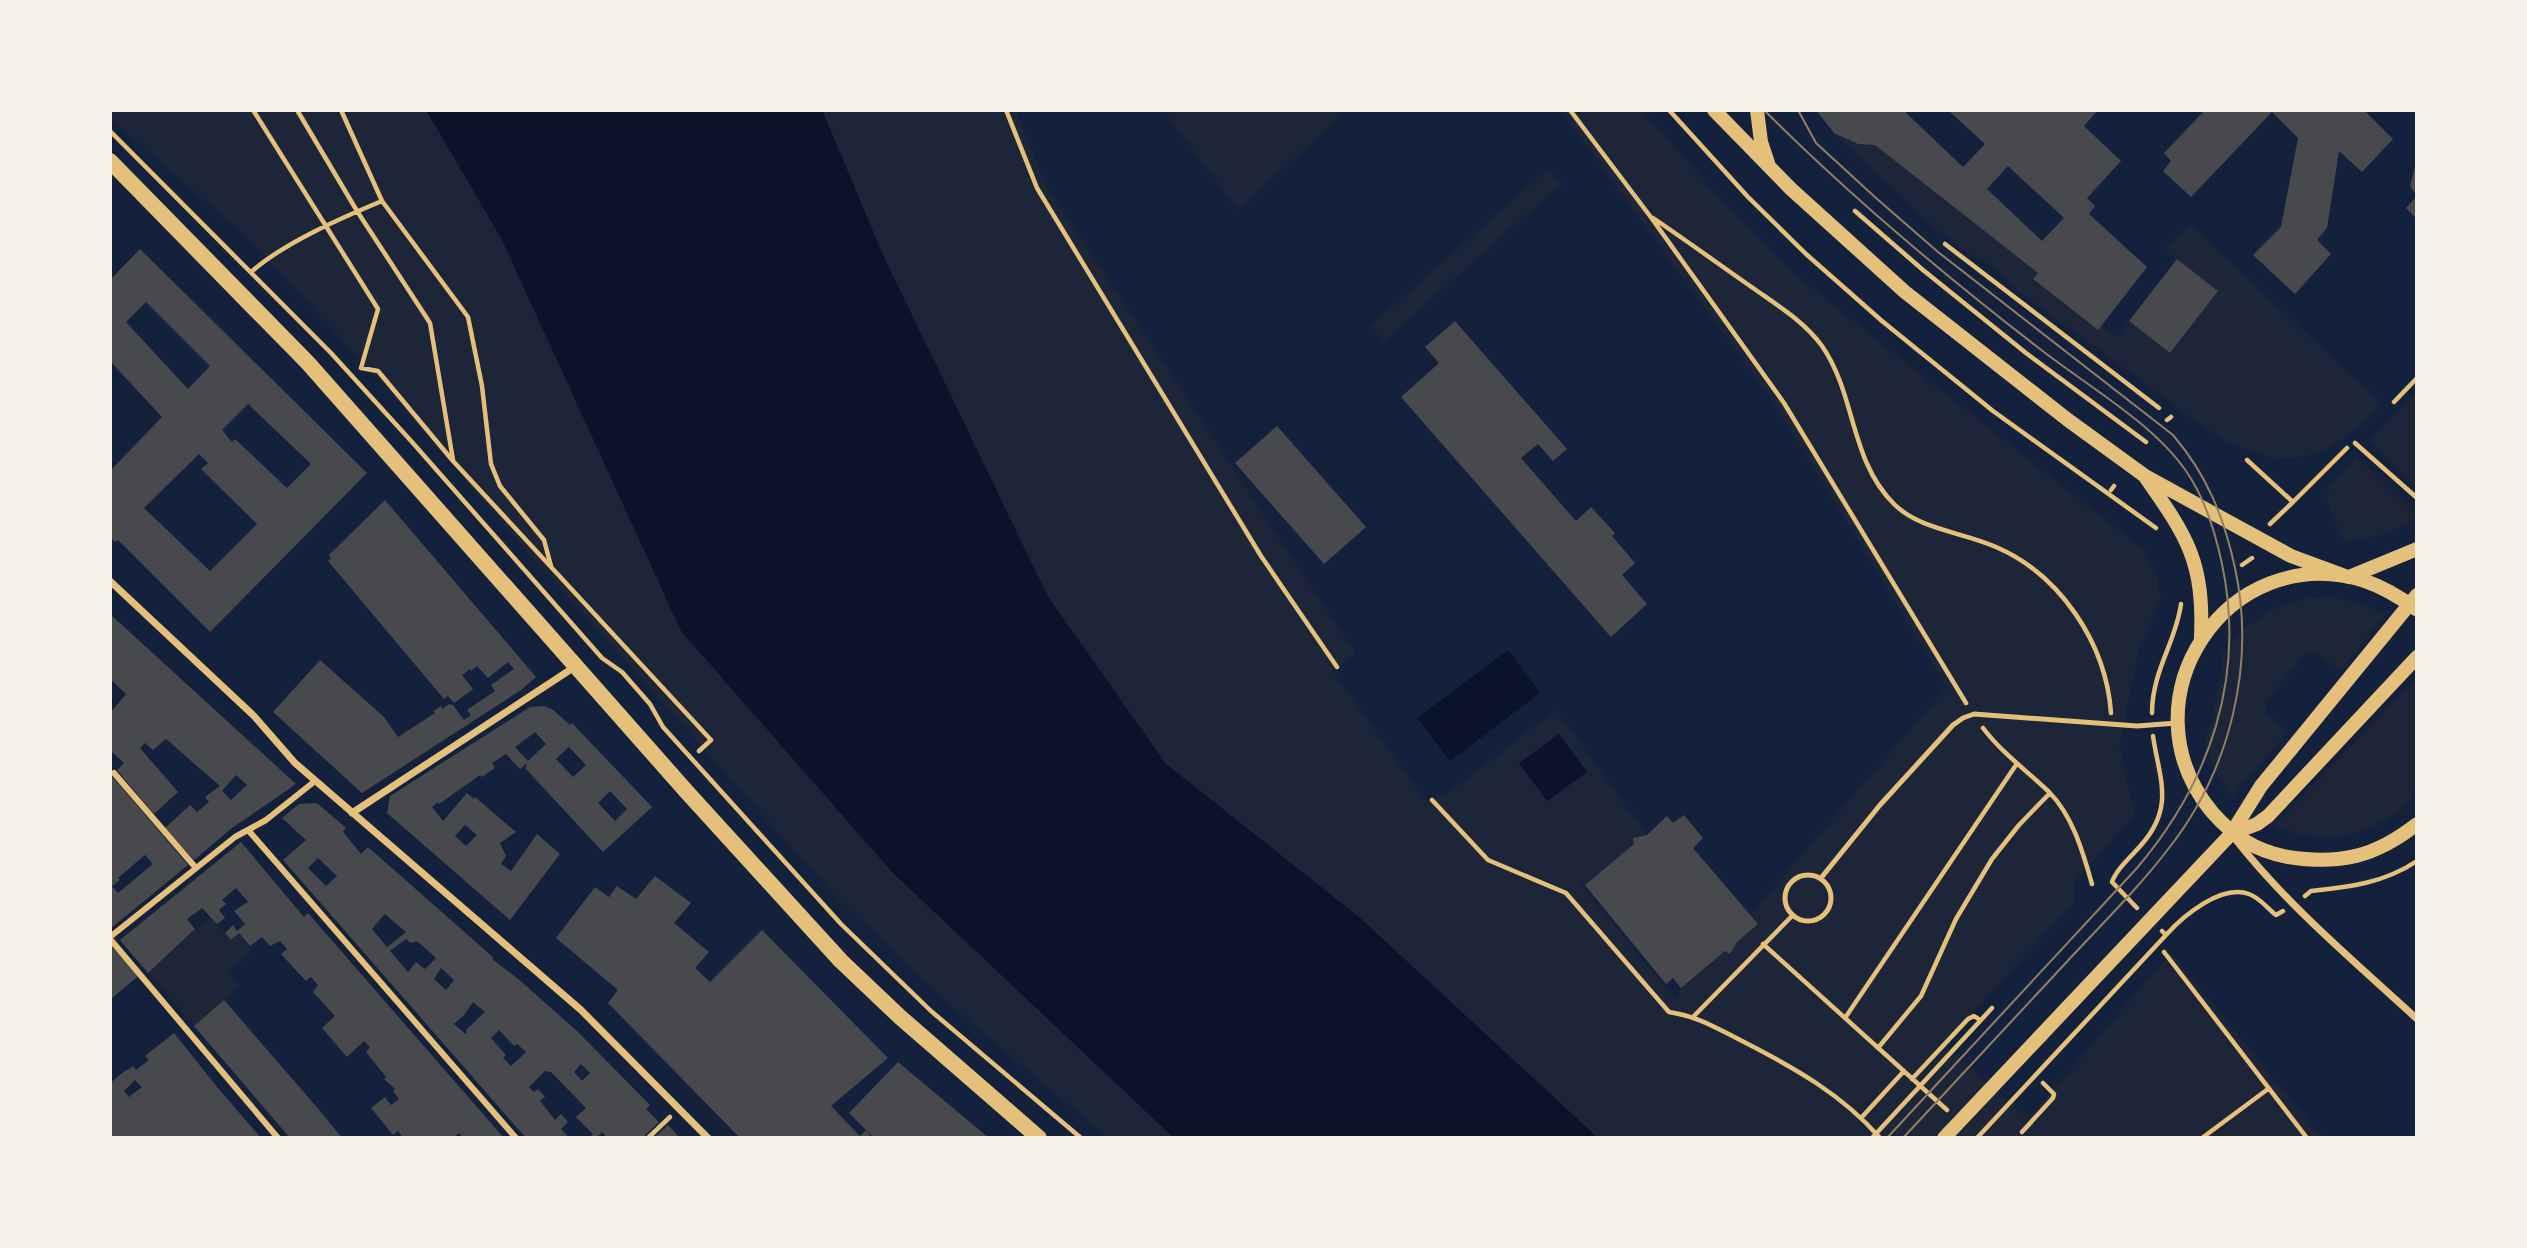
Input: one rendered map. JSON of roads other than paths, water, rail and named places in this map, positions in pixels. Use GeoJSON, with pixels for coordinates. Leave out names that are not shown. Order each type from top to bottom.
{"type":"FeatureCollection","features":[{"type":"Feature","properties":{"kind":"main road"},"geometry":{"type":"LineString","coordinates":[[1714,110],[1770,168],[1905,292],[2145,477],[2291,556],[2380,587],[2414,603],[2261,786],[2231,834],[1944,1138]]}},
{"type":"Feature","properties":{"kind":"main road"},"geometry":{"type":"LineString","coordinates":[[1757,110],[1761,142],[1770,168]]}},
{"type":"Feature","properties":{"kind":"main road"},"geometry":{"type":"LineString","coordinates":[[110,161],[308,363],[773,889],[841,961],[900,1017],[1040,1138]]}},
{"type":"Feature","properties":{"kind":"main road"},"geometry":{"type":"LineString","coordinates":[[2145,477],[2184,534],[2196,564],[2202,615],[2201,638]]}},
{"type":"Feature","properties":{"kind":"main road"},"geometry":{"type":"LineString","coordinates":[[2417,549],[2348,577],[2292,577],[2265,586],[2228,608],[2201,638],[2187,664],[2179,693],[2177,723],[2181,750],[2201,798],[2231,834],[2251,845],[2279,855],[2310,860],[2336,860],[2362,856],[2386,845],[2417,824]]}},
{"type":"Feature","properties":{"kind":"main road"},"geometry":{"type":"LineString","coordinates":[[2231,834],[2257,824],[2268,816],[2417,657]]}},
{"type":"Feature","properties":{"kind":"street"},"geometry":{"type":"LineString","coordinates":[[110,581],[254,716],[295,763],[581,1010],[708,1138]]}},
{"type":"Feature","properties":{"kind":"street"},"geometry":{"type":"LineString","coordinates":[[352,813],[576,666]]}},
{"type":"Feature","properties":{"kind":"street"},"geometry":{"type":"LineString","coordinates":[[114,773],[196,868]]}},
{"type":"Feature","properties":{"kind":"street"},"geometry":{"type":"LineString","coordinates":[[278,1138],[110,938],[236,837],[266,820],[316,781]]}},
{"type":"Feature","properties":{"kind":"street"},"geometry":{"type":"LineString","coordinates":[[248,830],[516,1138]]}},
{"type":"Feature","properties":{"kind":"street"},"geometry":{"type":"LineString","coordinates":[[2231,834],[2264,876],[2283,895],[2417,1019]]}},
{"type":"Feature","properties":{"kind":"street"},"geometry":{"type":"LineString","coordinates":[[328,936],[335,930]]}},
{"type":"Feature","properties":{"kind":"street"},"geometry":{"type":"LineString","coordinates":[[255,1111],[262,1105]]}},
{"type":"Feature","properties":{"kind":"lane"},"geometry":{"type":"LineString","coordinates":[[1821,878],[1881,805],[1953,725],[1963,718],[1974,714],[2137,726],[2177,723]]}},
{"type":"Feature","properties":{"kind":"lane"},"geometry":{"type":"LineString","coordinates":[[1808,874],[1821,878],[1831,895],[1829,909],[1812,920],[1805,921],[1793,915],[1788,910],[1785,897],[1790,883],[1795,878],[1808,874]]}},
{"type":"Feature","properties":{"kind":"tram line"},"geometry":{"type":"LineString","coordinates":[[1764,110],[1864,204],[1933,264],[2040,349],[2118,405],[2172,453],[2193,481],[2208,515],[2222,564],[2228,606],[2229,647],[2225,687],[2216,726],[2202,764],[2163,835],[2137,868],[1887,1138]]}},
{"type":"Feature","properties":{"kind":"tram line"},"geometry":{"type":"LineString","coordinates":[[1798,110],[1816,143],[1938,252],[2173,435],[2205,481],[2220,514],[2235,568],[2241,605],[2242,642],[2233,715],[2208,785],[2190,818],[2157,864],[2131,894],[1903,1138]]}}]}
